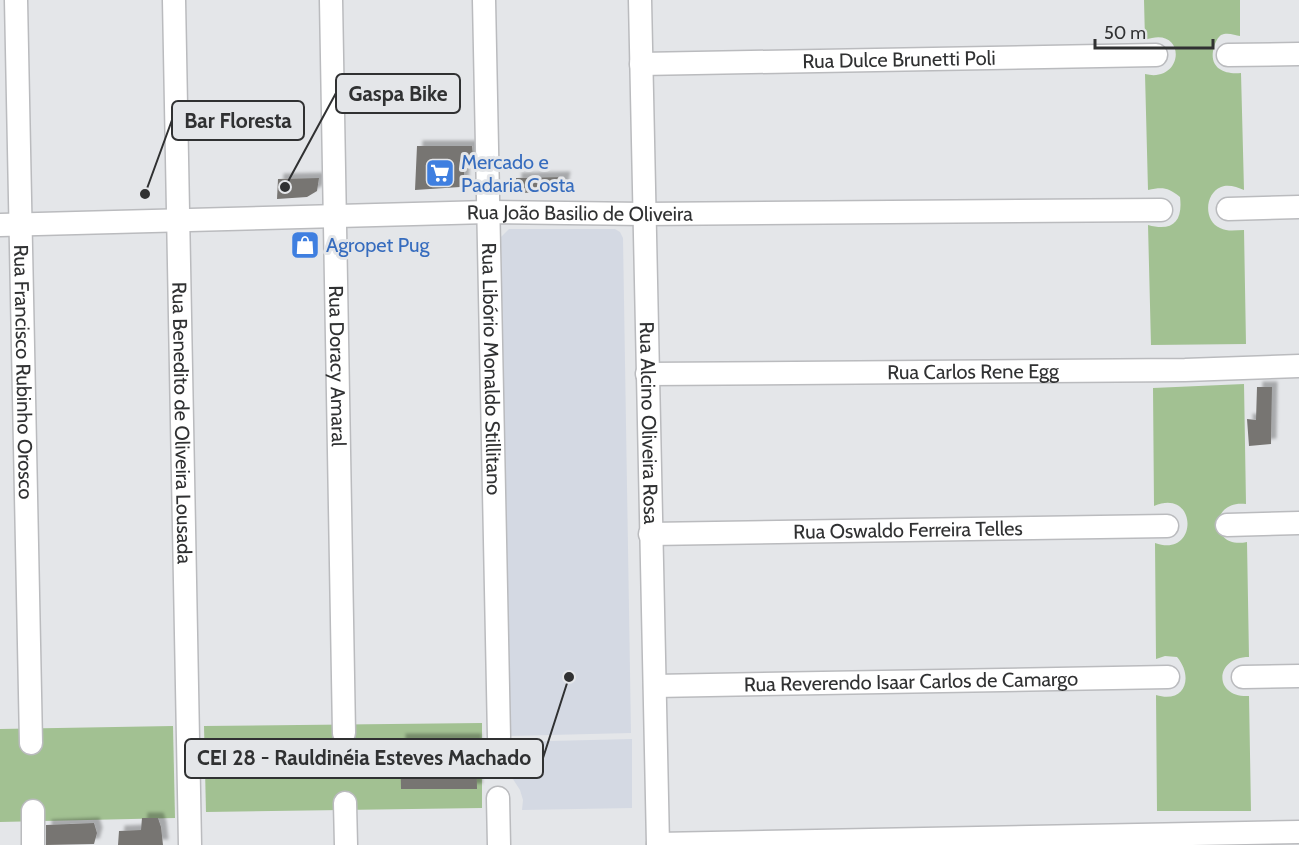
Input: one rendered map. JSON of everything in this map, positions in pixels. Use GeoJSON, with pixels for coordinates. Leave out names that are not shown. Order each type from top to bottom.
{"type":"FeatureCollection","features":[{"type":"Feature","properties":{"kind":"street","name":"Rua Francisco Rubinho Orosco"},"geometry":{"type":"LineString","coordinates":[[16,0],[10,225],[31,743]]}},
{"type":"Feature","properties":{"kind":"street","name":"Rua Benedito de Oliveira Lousada"},"geometry":{"type":"LineString","coordinates":[[174,0],[190,845]]}},
{"type":"Feature","properties":{"kind":"street","name":"Rua Doracy Amaral"},"geometry":{"type":"LineString","coordinates":[[331,0],[344,733]]}},
{"type":"Feature","properties":{"kind":"street","name":"Rua Libório Monaldo Stillitano"},"geometry":{"type":"LineString","coordinates":[[484,0],[499,737]]}},
{"type":"Feature","properties":{"kind":"street","name":"Rua Alcino Oliveira Rosa"},"geometry":{"type":"LineString","coordinates":[[640,0],[658,845]]}},
{"type":"Feature","properties":{"kind":"street"},"geometry":{"type":"LineString","coordinates":[[1228,55],[1299,54]]}},
{"type":"Feature","properties":{"kind":"street","name":"Rua Dulce Brunetti Poli"},"geometry":{"type":"LineString","coordinates":[[641,64],[1156,55]]}},
{"type":"Feature","properties":{"kind":"street"},"geometry":{"type":"LineString","coordinates":[[1228,209],[1299,207]]}},
{"type":"Feature","properties":{"kind":"street","name":"Rua João Basilio de Oliveira"},"geometry":{"type":"LineString","coordinates":[[10,225],[488,212],[644,214],[1161,210]]}},
{"type":"Feature","properties":{"kind":"street","name":"Rua Carlos Rene Egg"},"geometry":{"type":"LineString","coordinates":[[647,374],[1185,370],[1299,366]]}},
{"type":"Feature","properties":{"kind":"street"},"geometry":{"type":"LineString","coordinates":[[1227,525],[1299,523]]}},
{"type":"Feature","properties":{"kind":"street","name":"Rua Oswaldo Ferreira Telles"},"geometry":{"type":"LineString","coordinates":[[650,534],[1167,526]]}},
{"type":"Feature","properties":{"kind":"street"},"geometry":{"type":"LineString","coordinates":[[1243,677],[1299,676]]}},
{"type":"Feature","properties":{"kind":"street","name":"Rua Reverendo Isaar Carlos de Camargo"},"geometry":{"type":"LineString","coordinates":[[655,686],[1168,677]]}},
{"type":"Feature","properties":{"kind":"street"},"geometry":{"type":"LineString","coordinates":[[498,798],[499,845]]}},
{"type":"Feature","properties":{"kind":"street"},"geometry":{"type":"LineString","coordinates":[[345,802],[346,845]]}},
{"type":"Feature","properties":{"kind":"street"},"geometry":{"type":"LineString","coordinates":[[33,811],[33,845]]}},
{"type":"Feature","properties":{"kind":"street"},"geometry":{"type":"LineString","coordinates":[[658,845],[1299,832]]}},
{"type":"Feature","properties":{"kind":"shaded area"},"geometry":{"type":"Polygon","coordinates":[[[509,229],[615,229],[623,238],[631,733],[509,736],[501,237],[509,229]]]}},
{"type":"Feature","properties":{"kind":"shaded area"},"geometry":{"type":"Polygon","coordinates":[[[632,739],[632,808],[522,810],[523,800],[520,790],[509,773],[509,742],[632,739]]]}},
{"type":"Feature","properties":{"kind":"green space"},"geometry":{"type":"Polygon","coordinates":[[[1144,0],[1240,0],[1240,36],[1221,35],[1215,44],[1213,60],[1215,65],[1223,71],[1241,73],[1244,190],[1230,186],[1221,187],[1211,195],[1208,207],[1211,220],[1215,225],[1229,230],[1244,230],[1246,344],[1151,345],[1148,225],[1164,227],[1175,223],[1181,205],[1180,197],[1172,191],[1161,188],[1148,190],[1145,74],[1158,75],[1168,71],[1176,55],[1174,46],[1168,40],[1159,37],[1145,40],[1144,0]]]}},
{"type":"Feature","properties":{"kind":"green space"},"geometry":{"type":"Polygon","coordinates":[[[1244,384],[1246,504],[1234,505],[1225,509],[1218,524],[1220,532],[1226,539],[1247,542],[1249,657],[1229,663],[1222,677],[1229,691],[1237,695],[1249,696],[1251,811],[1157,811],[1156,695],[1174,696],[1180,692],[1184,687],[1185,673],[1177,657],[1165,656],[1156,659],[1155,543],[1169,545],[1180,541],[1186,533],[1188,523],[1179,506],[1168,503],[1154,506],[1153,388],[1244,384]]]}},
{"type":"Feature","properties":{"kind":"green space"},"geometry":{"type":"Polygon","coordinates":[[[482,723],[482,808],[206,812],[204,726],[482,723]]]}},
{"type":"Feature","properties":{"kind":"green space"},"geometry":{"type":"Polygon","coordinates":[[[173,726],[175,818],[0,822],[0,729],[173,726]]]}},
{"type":"Feature","properties":{"kind":"building","name":"Mercado e Padaria Costa"},"geometry":{"type":"Polygon","coordinates":[[[417,146],[472,146],[474,166],[464,166],[464,180],[460,187],[415,190],[417,146]]]}},
{"type":"Feature","properties":{"kind":"building"},"geometry":{"type":"Polygon","coordinates":[[[565,177],[562,192],[516,193],[516,178],[565,177]]]}},
{"type":"Feature","properties":{"kind":"building"},"geometry":{"type":"Polygon","coordinates":[[[319,178],[317,191],[307,197],[277,199],[278,179],[319,178]]]}},
{"type":"Feature","properties":{"kind":"building"},"geometry":{"type":"Polygon","coordinates":[[[1257,387],[1272,387],[1271,444],[1249,446],[1247,419],[1256,420],[1257,387]]]}},
{"type":"Feature","properties":{"kind":"building"},"geometry":{"type":"Polygon","coordinates":[[[400,739],[476,739],[477,789],[401,789],[400,739]]]}},
{"type":"Feature","properties":{"kind":"building"},"geometry":{"type":"Polygon","coordinates":[[[142,818],[158,818],[163,845],[118,845],[119,831],[141,830],[142,818]]]}},
{"type":"Feature","properties":{"kind":"building"},"geometry":{"type":"Polygon","coordinates":[[[94,823],[97,833],[94,844],[46,845],[46,825],[94,823]]]}},
{"type":"Feature","properties":{"kind":"place","name":"Mercado e Padaria Costa"},"geometry":{"type":"Point","coordinates":[440,173]}},
{"type":"Feature","properties":{"kind":"place","name":"Gaspa Bike"},"geometry":{"type":"Point","coordinates":[285,187]}},
{"type":"Feature","properties":{"kind":"place","name":"Bar Floresta"},"geometry":{"type":"Point","coordinates":[145,194]}},
{"type":"Feature","properties":{"kind":"place","name":"Agropet Pug"},"geometry":{"type":"Point","coordinates":[305,245]}},
{"type":"Feature","properties":{"kind":"place","name":"CEI 28 - Rauldinéia Esteves Machado"},"geometry":{"type":"Point","coordinates":[569,677]}}]}
